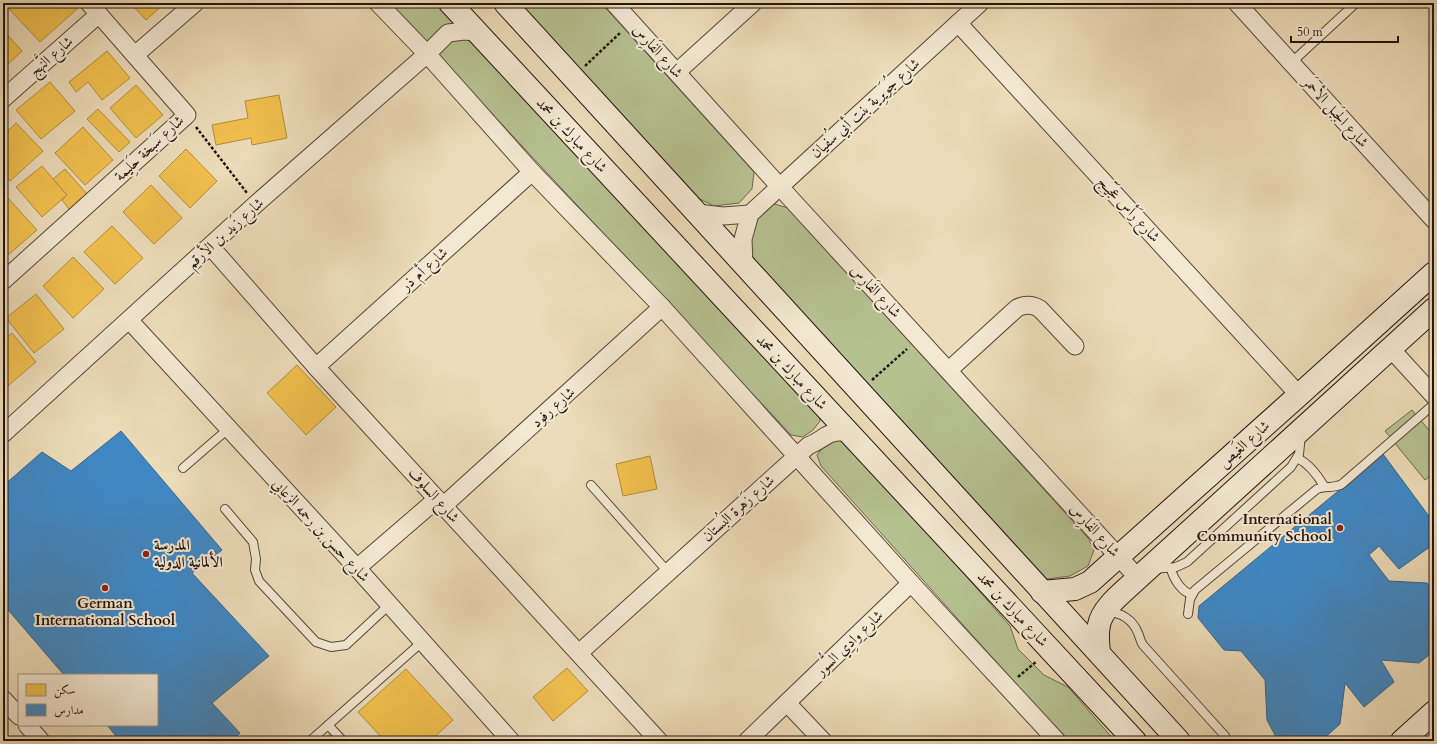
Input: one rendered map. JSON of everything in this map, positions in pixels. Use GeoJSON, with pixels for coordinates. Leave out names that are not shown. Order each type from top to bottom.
{"type":"FeatureCollection","features":[{"type":"Feature","properties":{"kind":"main road"},"geometry":{"type":"LineString","coordinates":[[505,3],[1179,741]]}},
{"type":"Feature","properties":{"kind":"main road","name":"شارع مبارك بن محمد"},"geometry":{"type":"LineString","coordinates":[[450,4],[1135,741]]}},
{"type":"Feature","properties":{"kind":"main road","name":"شارع الغَيص"},"geometry":{"type":"LineString","coordinates":[[1042,592],[1067,590],[1083,586],[1090,582],[1434,272]]}},
{"type":"Feature","properties":{"kind":"main road","name":"شارع الغَيص"},"geometry":{"type":"LineString","coordinates":[[1098,653],[1098,625],[1104,612],[1144,573],[1391,349],[1430,317]]}},
{"type":"Feature","properties":{"kind":"main road"},"geometry":{"type":"LineString","coordinates":[[1402,741],[1434,712]]}},
{"type":"Feature","properties":{"kind":"street"},"geometry":{"type":"LineString","coordinates":[[135,56],[195,3]]}},
{"type":"Feature","properties":{"kind":"street"},"geometry":{"type":"LineString","coordinates":[[378,3],[427,54],[532,172],[802,451],[911,583],[1055,740]]}},
{"type":"Feature","properties":{"kind":"street","name":"شارع الفَارِس"},"geometry":{"type":"LineString","coordinates":[[614,3],[780,187],[1119,556],[1144,573]]}},
{"type":"Feature","properties":{"kind":"street"},"geometry":{"type":"LineString","coordinates":[[677,72],[753,3]]}},
{"type":"Feature","properties":{"kind":"street","name":"شارع جُوَيرِية بنت أبي سُفيان"},"geometry":{"type":"LineString","coordinates":[[750,214],[980,3]]}},
{"type":"Feature","properties":{"kind":"street","name":"شارع الجَبل الأحمَر"},"geometry":{"type":"LineString","coordinates":[[1237,3],[1434,220]]}},
{"type":"Feature","properties":{"kind":"street"},"geometry":{"type":"LineString","coordinates":[[450,4],[448,33],[476,32]]}},
{"type":"Feature","properties":{"kind":"street","name":"شارع سَبخة حَلِيمة"},"geometry":{"type":"LineString","coordinates":[[3,281],[187,115],[94,9]]}},
{"type":"Feature","properties":{"kind":"street","name":"شارع النَّهج"},"geometry":{"type":"LineString","coordinates":[[3,99],[94,9]]}},
{"type":"Feature","properties":{"kind":"street","name":"شارع رَأس عجَيِّج"},"geometry":{"type":"LineString","coordinates":[[958,23],[1299,395]]}},
{"type":"Feature","properties":{"kind":"street","name":"شارع زَيد بن الأرقم"},"geometry":{"type":"LineString","coordinates":[[3,434],[256,204],[427,54],[448,33]]}},
{"type":"Feature","properties":{"kind":"street","name":"شارع أم ذر"},"geometry":{"type":"LineString","coordinates":[[316,367],[532,172]]}},
{"type":"Feature","properties":{"kind":"street"},"geometry":{"type":"LineString","coordinates":[[696,213],[723,216],[750,214],[745,226],[743,239],[744,264]]}},
{"type":"Feature","properties":{"kind":"street","name":"شارع السلوف"},"geometry":{"type":"LineString","coordinates":[[210,246],[316,367],[659,741]]}},
{"type":"Feature","properties":{"kind":"street"},"geometry":{"type":"LineString","coordinates":[[948,370],[1017,308],[1026,305],[1036,306],[1040,309],[1075,346]]}},
{"type":"Feature","properties":{"kind":"street","name":"شارع رفود"},"geometry":{"type":"LineString","coordinates":[[357,568],[440,502],[662,308]]}},
{"type":"Feature","properties":{"kind":"street","name":"شارع حسن بن رحمه الزعابي"},"geometry":{"type":"LineString","coordinates":[[129,320],[357,568],[511,741]]}},
{"type":"Feature","properties":{"kind":"street"},"geometry":{"type":"LineString","coordinates":[[1391,349],[1434,396]]}},
{"type":"Feature","properties":{"kind":"street","name":"شارع زَهرة البُستان"},"geometry":{"type":"LineString","coordinates":[[802,451],[820,425],[824,407]]}},
{"type":"Feature","properties":{"kind":"street","name":"شارع زَهرة البُستان"},"geometry":{"type":"LineString","coordinates":[[579,653],[802,451],[830,433],[836,432],[849,434]]}},
{"type":"Feature","properties":{"kind":"street","name":"شارع وادِي السُّور"},"geometry":{"type":"LineString","coordinates":[[747,741],[911,583]]}},
{"type":"Feature","properties":{"kind":"street"},"geometry":{"type":"LineString","coordinates":[[3,698],[18,715]]}},
{"type":"Feature","properties":{"kind":"street"},"geometry":{"type":"LineString","coordinates":[[787,703],[822,741]]}},
{"type":"Feature","properties":{"kind":"street"},"geometry":{"type":"LineString","coordinates":[[28,726],[41,741]]}},
{"type":"Feature","properties":{"kind":"lane"},"geometry":{"type":"LineString","coordinates":[[1291,63],[1356,3]]}},
{"type":"Feature","properties":{"kind":"lane"},"geometry":{"type":"LineString","coordinates":[[1188,614],[1188,606],[1195,590],[1317,489],[1324,486],[1335,487],[1342,484],[1434,404]]}},
{"type":"Feature","properties":{"kind":"lane"},"geometry":{"type":"LineString","coordinates":[[182,468],[228,429]]}},
{"type":"Feature","properties":{"kind":"lane"},"geometry":{"type":"LineString","coordinates":[[1144,573],[1171,568],[1187,562],[1291,467],[1298,458],[1302,430]]}},
{"type":"Feature","properties":{"kind":"lane"},"geometry":{"type":"LineString","coordinates":[[1298,458],[1304,462],[1319,478],[1324,486]]}},
{"type":"Feature","properties":{"kind":"lane"},"geometry":{"type":"LineString","coordinates":[[591,485],[668,572]]}},
{"type":"Feature","properties":{"kind":"lane"},"geometry":{"type":"LineString","coordinates":[[225,509],[253,542],[256,559],[255,570],[259,581],[316,642],[331,647],[346,645],[389,605]]}},
{"type":"Feature","properties":{"kind":"lane"},"geometry":{"type":"LineString","coordinates":[[1171,568],[1173,575],[1185,592],[1192,594]]}},
{"type":"Feature","properties":{"kind":"lane"},"geometry":{"type":"LineString","coordinates":[[1104,612],[1116,613],[1127,618],[1136,628],[1143,645],[1225,736],[1226,741]]}},
{"type":"Feature","properties":{"kind":"lane"},"geometry":{"type":"LineString","coordinates":[[310,741],[422,642]]}},
{"type":"Feature","properties":{"kind":"lane"},"geometry":{"type":"LineString","coordinates":[[328,725],[343,741]]}},
{"type":"Feature","properties":{"kind":"path"},"geometry":{"type":"LineString","coordinates":[[573,78],[631,22]]}},
{"type":"Feature","properties":{"kind":"path"},"geometry":{"type":"LineString","coordinates":[[187,115],[256,204]]}},
{"type":"Feature","properties":{"kind":"path"},"geometry":{"type":"LineString","coordinates":[[860,391],[920,338]]}},
{"type":"Feature","properties":{"kind":"path"},"geometry":{"type":"LineString","coordinates":[[1007,687],[1050,649]]}},
{"type":"Feature","properties":{"kind":"green space"},"geometry":{"type":"Polygon","coordinates":[[[389,3],[436,3],[819,411],[820,421],[813,430],[803,437],[791,435],[389,3]]]}},
{"type":"Feature","properties":{"kind":"green space"},"geometry":{"type":"Polygon","coordinates":[[[520,3],[601,3],[754,172],[752,189],[739,203],[714,206],[700,199],[520,3]]]}},
{"type":"Feature","properties":{"kind":"green space"},"geometry":{"type":"Polygon","coordinates":[[[771,203],[788,208],[1088,538],[1094,550],[1088,566],[1070,576],[1047,579],[753,258],[744,238],[756,215],[771,203]]]}},
{"type":"Feature","properties":{"kind":"green space"},"geometry":{"type":"Polygon","coordinates":[[[1412,410],[1434,436],[1434,473],[1425,480],[1385,431],[1412,410]]]}},
{"type":"Feature","properties":{"kind":"green space"},"geometry":{"type":"Polygon","coordinates":[[[836,438],[845,439],[1010,626],[1018,649],[1044,675],[1068,687],[1115,741],[1067,741],[821,466],[817,455],[823,447],[836,438]]]}},
{"type":"Feature","properties":{"kind":"building: سكن"},"geometry":{"type":"Polygon","coordinates":[[[16,3],[71,3],[77,9],[40,42],[9,9],[16,3]]]}},
{"type":"Feature","properties":{"kind":"building: سكن"},"geometry":{"type":"Polygon","coordinates":[[[130,3],[165,3],[146,20],[130,3]]]}},
{"type":"Feature","properties":{"kind":"building: سكن"},"geometry":{"type":"Polygon","coordinates":[[[3,30],[22,51],[3,69],[3,30]]]}},
{"type":"Feature","properties":{"kind":"building: سكن"},"geometry":{"type":"Polygon","coordinates":[[[107,51],[130,78],[102,100],[88,82],[76,92],[69,82],[107,51]]]}},
{"type":"Feature","properties":{"kind":"building: سكن"},"geometry":{"type":"Polygon","coordinates":[[[50,82],[75,111],[41,139],[16,110],[50,82]]]}},
{"type":"Feature","properties":{"kind":"building: سكن"},"geometry":{"type":"Polygon","coordinates":[[[136,85],[163,115],[136,138],[110,108],[136,85]]]}},
{"type":"Feature","properties":{"kind":"building: سكن"},"geometry":{"type":"Polygon","coordinates":[[[279,95],[287,138],[252,145],[251,138],[216,145],[212,125],[248,118],[245,101],[279,95]]]}},
{"type":"Feature","properties":{"kind":"building: سكن"},"geometry":{"type":"Polygon","coordinates":[[[98,109],[130,142],[119,152],[87,119],[98,109]]]}},
{"type":"Feature","properties":{"kind":"building: سكن"},"geometry":{"type":"Polygon","coordinates":[[[16,123],[43,151],[10,181],[3,174],[3,136],[16,123]]]}},
{"type":"Feature","properties":{"kind":"building: سكن"},"geometry":{"type":"Polygon","coordinates":[[[83,127],[113,160],[85,185],[55,153],[83,127]]]}},
{"type":"Feature","properties":{"kind":"building: سكن"},"geometry":{"type":"Polygon","coordinates":[[[186,149],[217,181],[190,208],[159,176],[186,149]]]}},
{"type":"Feature","properties":{"kind":"building: سكن"},"geometry":{"type":"Polygon","coordinates":[[[42,166],[67,195],[42,217],[16,187],[42,166]]]}},
{"type":"Feature","properties":{"kind":"building: سكن"},"geometry":{"type":"Polygon","coordinates":[[[65,169],[87,194],[69,209],[62,200],[67,195],[53,179],[65,169]]]}},
{"type":"Feature","properties":{"kind":"building: سكن"},"geometry":{"type":"Polygon","coordinates":[[[151,185],[182,218],[154,244],[123,212],[151,185]]]}},
{"type":"Feature","properties":{"kind":"building: سكن"},"geometry":{"type":"Polygon","coordinates":[[[7,197],[37,230],[8,255],[3,249],[3,200],[7,197]]]}},
{"type":"Feature","properties":{"kind":"building: سكن"},"geometry":{"type":"Polygon","coordinates":[[[112,226],[143,258],[115,284],[84,252],[112,226]]]}},
{"type":"Feature","properties":{"kind":"building: سكن"},"geometry":{"type":"Polygon","coordinates":[[[73,257],[104,289],[73,318],[43,286],[73,257]]]}},
{"type":"Feature","properties":{"kind":"building: سكن"},"geometry":{"type":"Polygon","coordinates":[[[36,294],[64,329],[34,353],[6,318],[36,294]]]}},
{"type":"Feature","properties":{"kind":"building: سكن"},"geometry":{"type":"Polygon","coordinates":[[[12,333],[36,362],[3,390],[3,340],[12,333]]]}},
{"type":"Feature","properties":{"kind":"building: سكن"},"geometry":{"type":"Polygon","coordinates":[[[297,365],[336,407],[306,435],[267,393],[297,365]]]}},
{"type":"Feature","properties":{"kind":"building: سكن"},"geometry":{"type":"Polygon","coordinates":[[[650,456],[657,489],[623,496],[616,464],[650,456]]]}},
{"type":"Feature","properties":{"kind":"building: سكن"},"geometry":{"type":"Polygon","coordinates":[[[567,668],[588,691],[553,721],[533,697],[567,668]]]}},
{"type":"Feature","properties":{"kind":"building: سكن"},"geometry":{"type":"Polygon","coordinates":[[[406,669],[453,720],[430,741],[385,741],[358,712],[406,669]]]}},
{"type":"Feature","properties":{"kind":"building: سكن"},"geometry":{"type":"Polygon","coordinates":[[[331,733],[339,741],[322,741],[331,733]]]}},
{"type":"Feature","properties":{"kind":"building: مدارس","name":"German International School"},"geometry":{"type":"Polygon","coordinates":[[[121,431],[222,550],[192,573],[269,656],[212,703],[240,733],[231,741],[120,741],[108,726],[158,726],[158,674],[63,674],[3,604],[3,486],[42,452],[71,471],[121,431]]]}},
{"type":"Feature","properties":{"kind":"building: مدارس","name":"International Community School"},"geometry":{"type":"Polygon","coordinates":[[[1383,454],[1434,523],[1434,544],[1399,569],[1379,546],[1369,555],[1389,581],[1427,583],[1434,593],[1434,651],[1419,663],[1381,660],[1394,682],[1364,707],[1345,683],[1340,724],[1322,740],[1276,737],[1267,720],[1265,680],[1241,651],[1224,650],[1198,618],[1199,606],[1383,454]]]}},
{"type":"Feature","properties":{"kind":"place","name":"International Community School"},"geometry":{"type":"Point","coordinates":[1340,528]}},
{"type":"Feature","properties":{"kind":"place","name":"المدرسة الألمانية الدولية"},"geometry":{"type":"Point","coordinates":[146,554]}},
{"type":"Feature","properties":{"kind":"place","name":"German International School"},"geometry":{"type":"Point","coordinates":[105,588]}}]}
